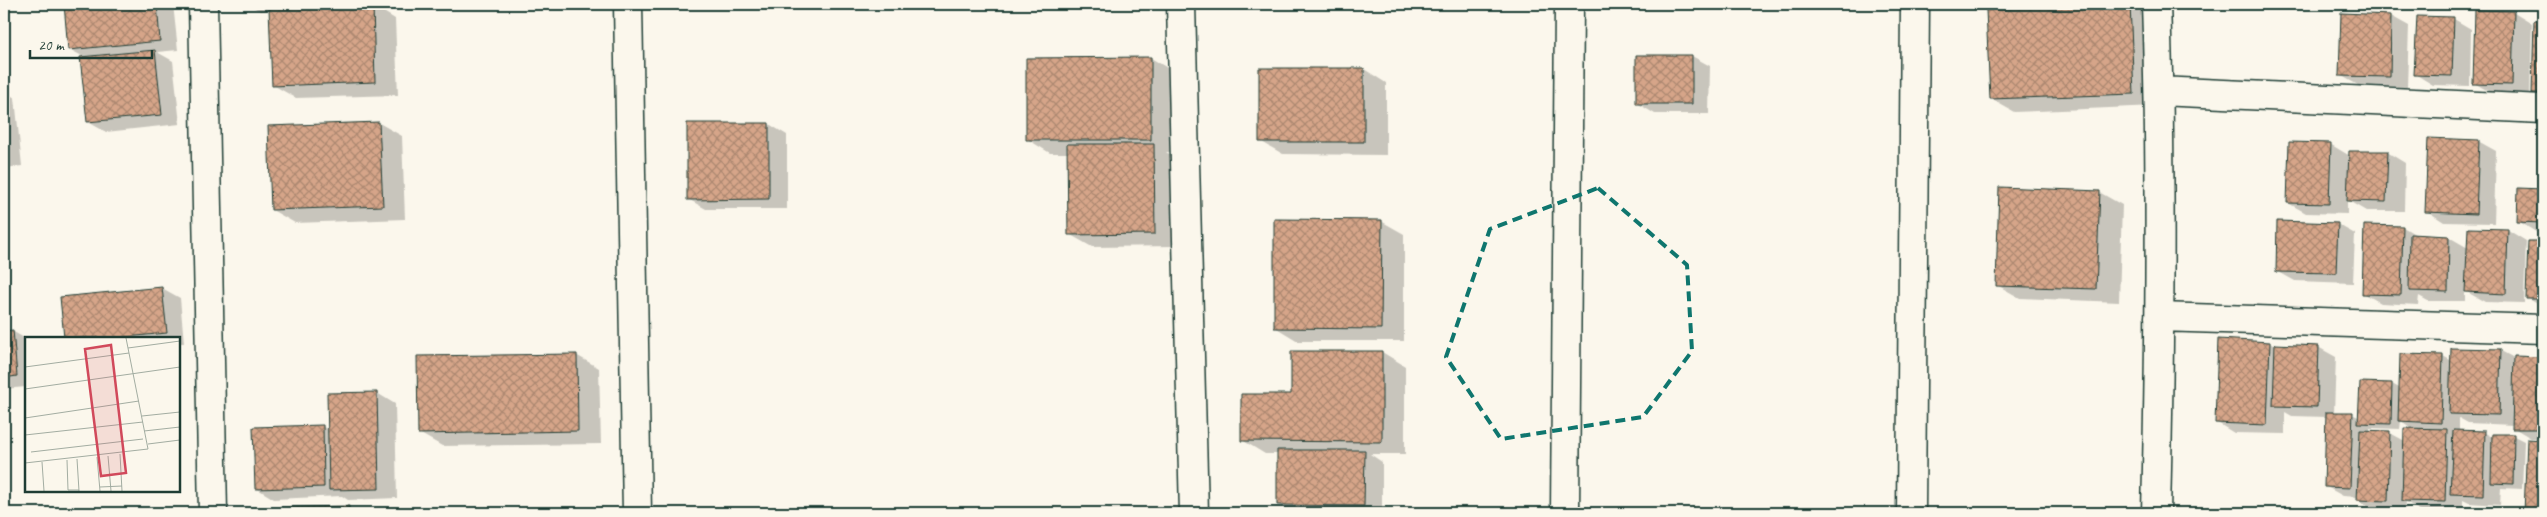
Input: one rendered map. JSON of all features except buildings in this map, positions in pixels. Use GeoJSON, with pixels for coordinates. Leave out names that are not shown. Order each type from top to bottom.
{"type":"FeatureCollection","features":[{"type":"Feature","properties":{"kind":"street"},"geometry":{"type":"LineString","coordinates":[[203,4],[213,513]]}},
{"type":"Feature","properties":{"kind":"street"},"geometry":{"type":"LineString","coordinates":[[628,4],[637,513]]}},
{"type":"Feature","properties":{"kind":"street"},"geometry":{"type":"LineString","coordinates":[[1181,4],[1194,513]]}},
{"type":"Feature","properties":{"kind":"street"},"geometry":{"type":"LineString","coordinates":[[1565,513],[1569,4]]}},
{"type":"Feature","properties":{"kind":"street"},"geometry":{"type":"LineString","coordinates":[[1912,513],[1915,4]]}},
{"type":"Feature","properties":{"kind":"street"},"geometry":{"type":"LineString","coordinates":[[2156,4],[2159,91],[2159,317],[2156,513]]}},
{"type":"Feature","properties":{"kind":"street"},"geometry":{"type":"LineString","coordinates":[[2159,91],[2543,109]]}},
{"type":"Feature","properties":{"kind":"street"},"geometry":{"type":"LineString","coordinates":[[2159,317],[2543,329]]}},
{"type":"Feature","properties":{"kind":"highlighted area"},"geometry":{"type":"Polygon","coordinates":[[[1598,188],[1687,265],[1692,351],[1643,417],[1501,439],[1446,357],[1490,229],[1598,188]]]}}]}
